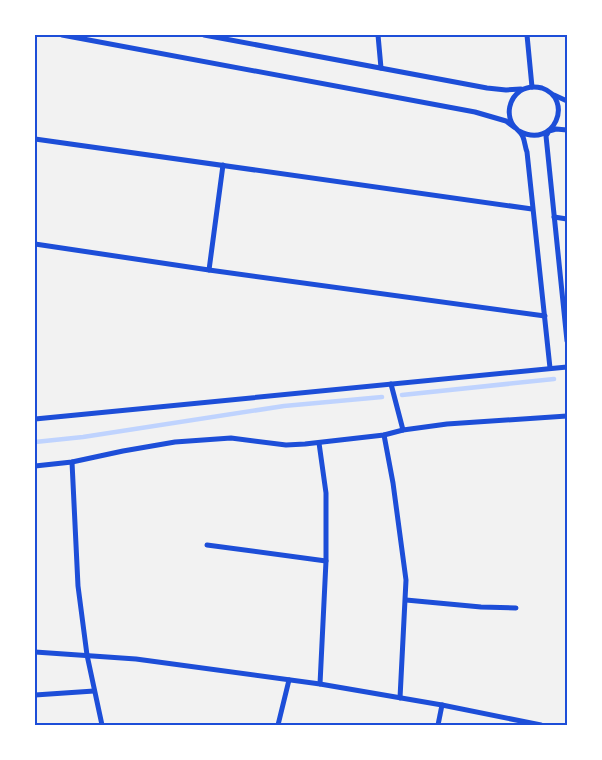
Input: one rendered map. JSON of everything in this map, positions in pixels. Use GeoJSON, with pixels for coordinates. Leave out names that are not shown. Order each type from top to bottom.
{"type":"FeatureCollection","features":[{"type":"Feature","properties":{"kind":"street"},"geometry":{"type":"LineString","coordinates":[[62,35],[475,112],[506,121],[519,131],[530,136],[537,136],[556,129],[567,130]]}},
{"type":"Feature","properties":{"kind":"street"},"geometry":{"type":"LineString","coordinates":[[204,35],[233,38],[487,88],[506,90],[532,87],[545,90],[567,101]]}},
{"type":"Feature","properties":{"kind":"street"},"geometry":{"type":"LineString","coordinates":[[378,35],[381,68]]}},
{"type":"Feature","properties":{"kind":"street"},"geometry":{"type":"LineString","coordinates":[[527,35],[532,87]]}},
{"type":"Feature","properties":{"kind":"street"},"geometry":{"type":"LineString","coordinates":[[514,127],[509,113],[510,105],[517,93],[524,89]]}},
{"type":"Feature","properties":{"kind":"street"},"geometry":{"type":"LineString","coordinates":[[551,94],[555,99],[558,113],[557,120],[546,136],[567,341]]}},
{"type":"Feature","properties":{"kind":"street"},"geometry":{"type":"LineString","coordinates":[[519,131],[523,137],[527,152],[550,368]]}},
{"type":"Feature","properties":{"kind":"street"},"geometry":{"type":"LineString","coordinates":[[35,139],[532,209]]}},
{"type":"Feature","properties":{"kind":"street"},"geometry":{"type":"LineString","coordinates":[[209,270],[223,165]]}},
{"type":"Feature","properties":{"kind":"street"},"geometry":{"type":"LineString","coordinates":[[554,217],[567,219]]}},
{"type":"Feature","properties":{"kind":"street"},"geometry":{"type":"LineString","coordinates":[[35,244],[545,316]]}},
{"type":"Feature","properties":{"kind":"street"},"geometry":{"type":"LineString","coordinates":[[35,419],[392,386],[567,367]]}},
{"type":"Feature","properties":{"kind":"street"},"geometry":{"type":"LineString","coordinates":[[392,386],[403,430]]}},
{"type":"Feature","properties":{"kind":"street"},"geometry":{"type":"LineString","coordinates":[[35,466],[72,462],[175,442],[231,438],[286,445],[319,443],[384,435],[403,430],[447,424],[567,416]]}},
{"type":"Feature","properties":{"kind":"street"},"geometry":{"type":"LineString","coordinates":[[384,435],[394,483],[406,580],[400,698]]}},
{"type":"Feature","properties":{"kind":"street"},"geometry":{"type":"LineString","coordinates":[[319,443],[326,493],[326,561],[320,684]]}},
{"type":"Feature","properties":{"kind":"street"},"geometry":{"type":"LineString","coordinates":[[72,462],[78,586],[87,655],[102,725]]}},
{"type":"Feature","properties":{"kind":"street"},"geometry":{"type":"LineString","coordinates":[[207,545],[326,561]]}},
{"type":"Feature","properties":{"kind":"street"},"geometry":{"type":"LineString","coordinates":[[406,600],[481,607],[516,608]]}},
{"type":"Feature","properties":{"kind":"street"},"geometry":{"type":"LineString","coordinates":[[35,652],[136,659],[320,684],[442,705],[541,725]]}},
{"type":"Feature","properties":{"kind":"street"},"geometry":{"type":"LineString","coordinates":[[278,725],[289,680]]}},
{"type":"Feature","properties":{"kind":"street"},"geometry":{"type":"LineString","coordinates":[[35,695],[94,691]]}},
{"type":"Feature","properties":{"kind":"street"},"geometry":{"type":"LineString","coordinates":[[438,725],[442,705]]}},
{"type":"Feature","properties":{"kind":"waterway"},"geometry":{"type":"LineString","coordinates":[[402,395],[554,379]]}},
{"type":"Feature","properties":{"kind":"waterway"},"geometry":{"type":"LineString","coordinates":[[35,442],[83,437],[284,406],[382,397]]}}]}
